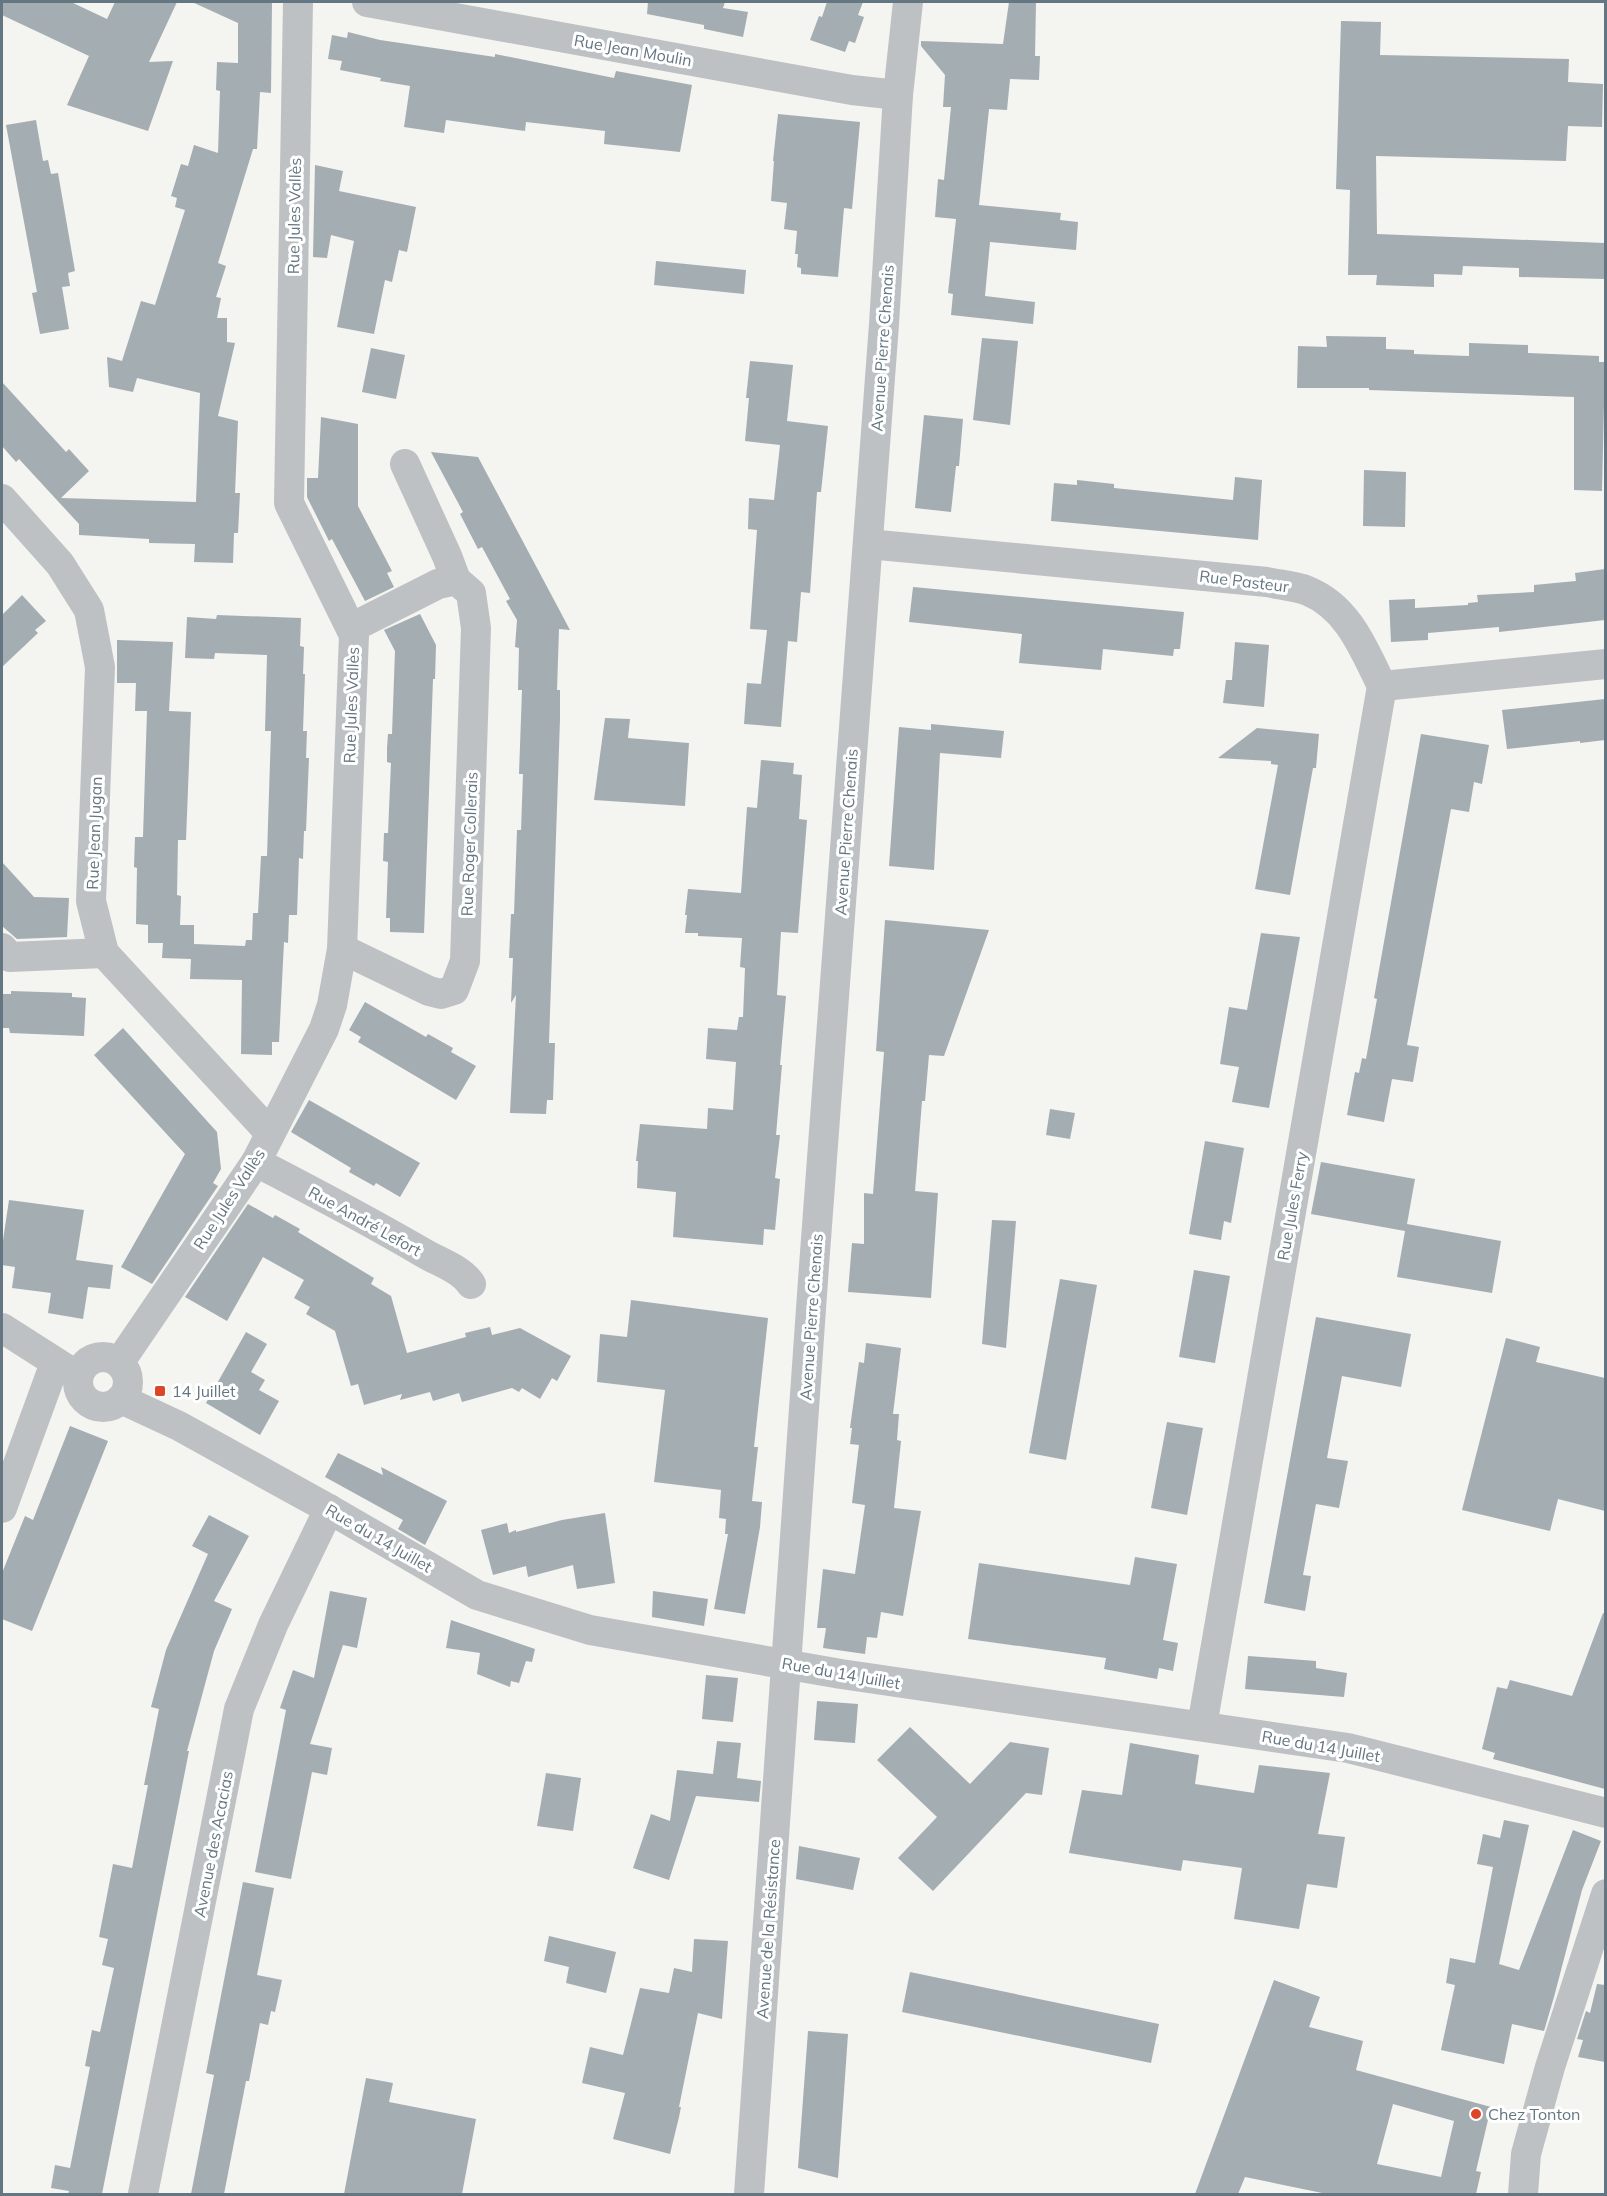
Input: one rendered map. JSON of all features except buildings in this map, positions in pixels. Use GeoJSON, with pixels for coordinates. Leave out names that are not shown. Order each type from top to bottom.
{"type":"FeatureCollection","features":[{"type":"Feature","properties":{"kind":"street","name":"Rue Jules Vallès"},"geometry":{"type":"LineString","coordinates":[[119,1363],[256,1162],[324,1029],[333,1005],[342,950],[354,635],[289,503],[298,2]]}},
{"type":"Feature","properties":{"kind":"street","name":"Rue Jean Moulin"},"geometry":{"type":"LineString","coordinates":[[367,2],[852,90],[898,95]]}},
{"type":"Feature","properties":{"kind":"street","name":"Avenue Pierre Chenais"},"geometry":{"type":"LineString","coordinates":[[787,1664],[898,95],[908,2]]}},
{"type":"Feature","properties":{"kind":"street","name":"Rue Roger Collerais"},"geometry":{"type":"LineString","coordinates":[[342,950],[429,991],[441,994],[454,990],[465,961],[476,628],[471,593],[456,580],[405,464]]}},
{"type":"Feature","properties":{"kind":"street","name":"Rue Jean Jugan"},"geometry":{"type":"LineString","coordinates":[[2,499],[60,564],[89,609],[99,667],[91,901],[104,953],[270,1133]]}},
{"type":"Feature","properties":{"kind":"street","name":"Rue Pasteur"},"geometry":{"type":"LineString","coordinates":[[868,544],[1267,582],[1308,591],[1333,606],[1353,628],[1382,686]]}},
{"type":"Feature","properties":{"kind":"street"},"geometry":{"type":"LineString","coordinates":[[351,628],[438,584],[456,580]]}},
{"type":"Feature","properties":{"kind":"street"},"geometry":{"type":"LineString","coordinates":[[1382,686],[1605,664]]}},
{"type":"Feature","properties":{"kind":"street","name":"Rue Jules Ferry"},"geometry":{"type":"LineString","coordinates":[[1202,1726],[1382,686]]}},
{"type":"Feature","properties":{"kind":"street"},"geometry":{"type":"LineString","coordinates":[[2,948],[10,957],[104,953]]}},
{"type":"Feature","properties":{"kind":"street","name":"Rue André Lefort"},"geometry":{"type":"LineString","coordinates":[[256,1162],[345,1207],[436,1260],[465,1274],[471,1284]]}},
{"type":"Feature","properties":{"kind":"street"},"geometry":{"type":"LineString","coordinates":[[2,1328],[73,1380],[93,1405],[108,1407],[122,1399],[128,1384],[128,1376],[119,1363],[104,1357],[95,1359],[82,1368],[73,1380],[37,1413],[2,1508]]}},
{"type":"Feature","properties":{"kind":"street"},"geometry":{"type":"LineString","coordinates":[[37,1413],[73,1380]]}},
{"type":"Feature","properties":{"kind":"street","name":"Rue du 14 Juillet"},"geometry":{"type":"LineString","coordinates":[[122,1399],[179,1426],[485,1598],[590,1630],[870,1678],[1348,1748],[1605,1813]]}},
{"type":"Feature","properties":{"kind":"street","name":"Avenue des Acacias"},"geometry":{"type":"LineString","coordinates":[[143,2194],[239,1709],[273,1625],[329,1509]]}},
{"type":"Feature","properties":{"kind":"street","name":"Avenue de la Résistance"},"geometry":{"type":"LineString","coordinates":[[749,2194],[787,1664]]}},
{"type":"Feature","properties":{"kind":"street"},"geometry":{"type":"LineString","coordinates":[[1523,2194],[1526,2154],[1605,1894]]}},
{"type":"Feature","properties":{"kind":"place","name":"14 Juillet"},"geometry":{"type":"Point","coordinates":[160,1391]}},
{"type":"Feature","properties":{"kind":"place","name":"Chez Tonton"},"geometry":{"type":"Point","coordinates":[1476,2114]}}]}
